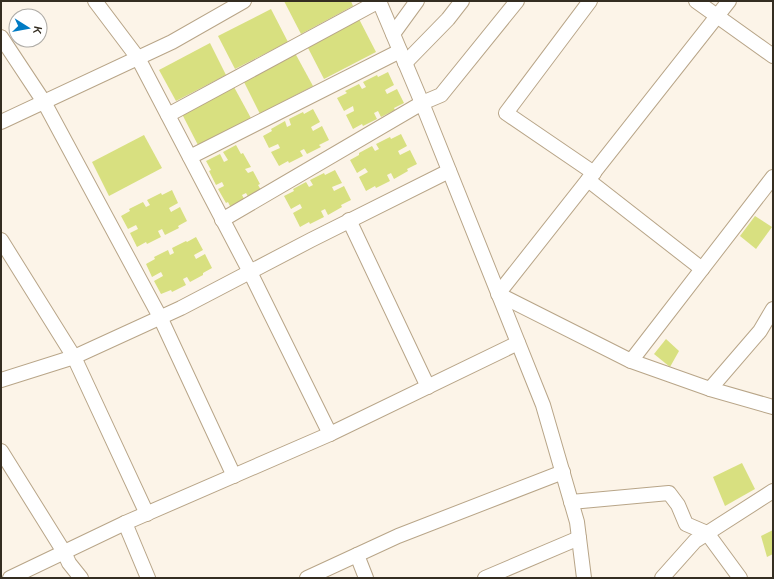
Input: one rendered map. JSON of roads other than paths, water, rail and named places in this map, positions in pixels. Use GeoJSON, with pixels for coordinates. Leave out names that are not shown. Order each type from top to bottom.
{"type":"FeatureCollection","features":[{"type":"Feature","properties":{"kind":"street"},"geometry":{"type":"LineString","coordinates":[[95,1],[138,58],[250,272],[330,434]]}},
{"type":"Feature","properties":{"kind":"street"},"geometry":{"type":"LineString","coordinates":[[1,122],[172,42],[244,1]]}},
{"type":"Feature","properties":{"kind":"street"},"geometry":{"type":"LineString","coordinates":[[168,115],[379,1],[422,103],[543,404],[577,522],[584,578]]}},
{"type":"Feature","properties":{"kind":"street"},"geometry":{"type":"LineString","coordinates":[[392,34],[417,1]]}},
{"type":"Feature","properties":{"kind":"street"},"geometry":{"type":"LineString","coordinates":[[190,158],[403,57],[448,19],[462,1]]}},
{"type":"Feature","properties":{"kind":"street"},"geometry":{"type":"LineString","coordinates":[[222,220],[422,103],[441,95],[517,1]]}},
{"type":"Feature","properties":{"kind":"street"},"geometry":{"type":"LineString","coordinates":[[590,1],[506,113],[591,176],[702,269]]}},
{"type":"Feature","properties":{"kind":"street"},"geometry":{"type":"LineString","coordinates":[[696,1],[773,56]]}},
{"type":"Feature","properties":{"kind":"street"},"geometry":{"type":"LineString","coordinates":[[498,294],[729,1]]}},
{"type":"Feature","properties":{"kind":"street"},"geometry":{"type":"LineString","coordinates":[[1,37],[44,102],[160,317],[234,476]]}},
{"type":"Feature","properties":{"kind":"street"},"geometry":{"type":"LineString","coordinates":[[1,380],[74,357],[180,308],[350,220],[449,171]]}},
{"type":"Feature","properties":{"kind":"street"},"geometry":{"type":"LineString","coordinates":[[631,361],[773,177]]}},
{"type":"Feature","properties":{"kind":"street"},"geometry":{"type":"LineString","coordinates":[[350,220],[428,387]]}},
{"type":"Feature","properties":{"kind":"street"},"geometry":{"type":"LineString","coordinates":[[1,240],[74,357],[146,514]]}},
{"type":"Feature","properties":{"kind":"street"},"geometry":{"type":"LineString","coordinates":[[498,294],[631,361],[710,389],[773,407]]}},
{"type":"Feature","properties":{"kind":"street"},"geometry":{"type":"LineString","coordinates":[[710,389],[760,330],[773,309]]}},
{"type":"Feature","properties":{"kind":"street"},"geometry":{"type":"LineString","coordinates":[[10,578],[125,523],[330,434],[518,343]]}},
{"type":"Feature","properties":{"kind":"street"},"geometry":{"type":"LineString","coordinates":[[1,452],[64,552],[69,563],[81,578]]}},
{"type":"Feature","properties":{"kind":"street"},"geometry":{"type":"LineString","coordinates":[[307,578],[398,536],[562,472]]}},
{"type":"Feature","properties":{"kind":"street"},"geometry":{"type":"LineString","coordinates":[[662,578],[695,541],[773,491]]}},
{"type":"Feature","properties":{"kind":"street"},"geometry":{"type":"LineString","coordinates":[[571,502],[669,493],[678,504],[686,524],[707,533],[740,578]]}},
{"type":"Feature","properties":{"kind":"street"},"geometry":{"type":"LineString","coordinates":[[125,523],[148,578]]}},
{"type":"Feature","properties":{"kind":"street"},"geometry":{"type":"LineString","coordinates":[[485,578],[579,538]]}},
{"type":"Feature","properties":{"kind":"street"},"geometry":{"type":"LineString","coordinates":[[357,555],[366,578]]}}]}
